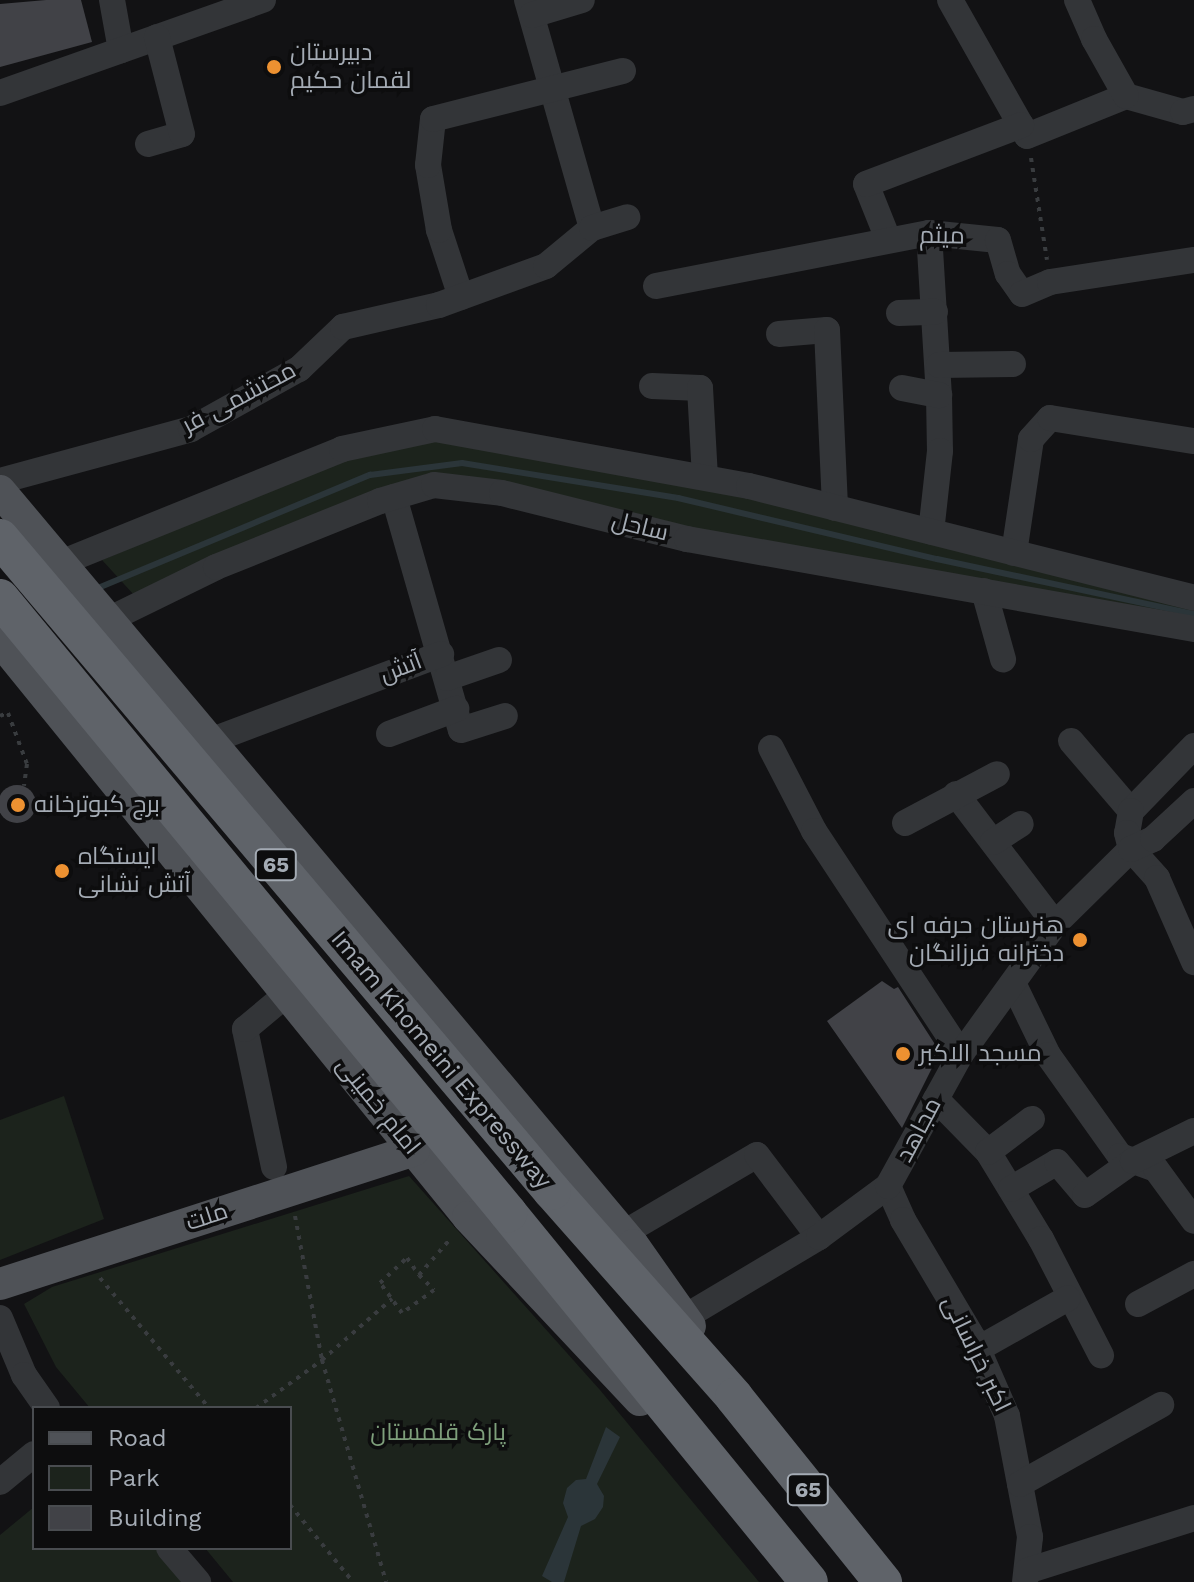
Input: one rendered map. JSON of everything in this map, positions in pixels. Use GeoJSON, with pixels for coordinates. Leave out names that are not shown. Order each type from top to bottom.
{"type":"FeatureCollection","features":[{"type":"Feature","properties":{"kind":"highway","name":"Imam Khomeini Expressway"},"geometry":{"type":"LineString","coordinates":[[0,538],[552,1191],[734,1397],[883,1582]]}},
{"type":"Feature","properties":{"kind":"highway","name":"Imam Khomeini Expressway"},"geometry":{"type":"LineString","coordinates":[[0,598],[809,1582]]}},
{"type":"Feature","properties":{"kind":"main road"},"geometry":{"type":"LineString","coordinates":[[0,491],[63,562],[108,620],[624,1233],[685,1317],[734,1397]]}},
{"type":"Feature","properties":{"kind":"main road","name":"امام خمینی"},"geometry":{"type":"LineString","coordinates":[[0,640],[468,1217],[782,1551]]}},
{"type":"Feature","properties":{"kind":"main road"},"geometry":{"type":"LineString","coordinates":[[0,683],[32,680]]}},
{"type":"Feature","properties":{"kind":"main road"},"geometry":{"type":"LineString","coordinates":[[156,832],[193,825],[210,813],[230,782],[232,767]]}},
{"type":"Feature","properties":{"kind":"main road"},"geometry":{"type":"LineString","coordinates":[[185,868],[188,851],[209,823],[227,811],[245,807],[267,808]]}},
{"type":"Feature","properties":{"kind":"main road","name":"ملت"},"geometry":{"type":"LineString","coordinates":[[0,1284],[84,1257],[282,1179],[414,1150]]}},
{"type":"Feature","properties":{"kind":"street"},"geometry":{"type":"LineString","coordinates":[[112,0],[121,50]]}},
{"type":"Feature","properties":{"kind":"street"},"geometry":{"type":"LineString","coordinates":[[0,93],[263,0]]}},
{"type":"Feature","properties":{"kind":"street"},"geometry":{"type":"LineString","coordinates":[[582,0],[529,8],[592,228],[627,217]]}},
{"type":"Feature","properties":{"kind":"street"},"geometry":{"type":"LineString","coordinates":[[950,0],[1024,130]]}},
{"type":"Feature","properties":{"kind":"street"},"geometry":{"type":"LineString","coordinates":[[1077,0],[1094,39],[1126,96]]}},
{"type":"Feature","properties":{"kind":"street"},"geometry":{"type":"LineString","coordinates":[[148,144],[182,134],[157,37]]}},
{"type":"Feature","properties":{"kind":"street"},"geometry":{"type":"LineString","coordinates":[[461,297],[439,230],[428,165],[433,119],[623,71]]}},
{"type":"Feature","properties":{"kind":"street"},"geometry":{"type":"LineString","coordinates":[[888,239],[866,184],[1126,96],[1183,112],[1194,109]]}},
{"type":"Feature","properties":{"kind":"street","name":"محتشمی فر"},"geometry":{"type":"LineString","coordinates":[[0,481],[191,429],[299,369],[343,327],[461,297],[546,266],[592,228]]}},
{"type":"Feature","properties":{"kind":"street"},"geometry":{"type":"LineString","coordinates":[[929,233],[939,365],[940,451],[931,532]]}},
{"type":"Feature","properties":{"kind":"street","name":"میثم"},"geometry":{"type":"LineString","coordinates":[[656,286],[929,233],[998,240],[1008,274],[1022,294],[1050,282],[1194,260]]}},
{"type":"Feature","properties":{"kind":"street"},"geometry":{"type":"LineString","coordinates":[[899,313],[935,312]]}},
{"type":"Feature","properties":{"kind":"street"},"geometry":{"type":"LineString","coordinates":[[779,334],[827,330],[835,508]]}},
{"type":"Feature","properties":{"kind":"street"},"geometry":{"type":"LineString","coordinates":[[939,365],[1013,364]]}},
{"type":"Feature","properties":{"kind":"street"},"geometry":{"type":"LineString","coordinates":[[652,386],[700,388],[705,477]]}},
{"type":"Feature","properties":{"kind":"street"},"geometry":{"type":"LineString","coordinates":[[902,388],[939,395]]}},
{"type":"Feature","properties":{"kind":"street"},"geometry":{"type":"LineString","coordinates":[[1014,553],[1031,439],[1050,418],[1194,441]]}},
{"type":"Feature","properties":{"kind":"street"},"geometry":{"type":"LineString","coordinates":[[63,562],[342,449],[435,429],[705,477],[1194,598]]}},
{"type":"Feature","properties":{"kind":"street","name":"ساحل"},"geometry":{"type":"LineString","coordinates":[[108,620],[216,567],[394,497],[434,485],[502,493],[687,539],[1194,629]]}},
{"type":"Feature","properties":{"kind":"street","name":"آتش"},"geometry":{"type":"LineString","coordinates":[[210,741],[444,666],[394,497]]}},
{"type":"Feature","properties":{"kind":"street"},"geometry":{"type":"LineString","coordinates":[[984,591],[1003,659]]}},
{"type":"Feature","properties":{"kind":"street"},"geometry":{"type":"LineString","coordinates":[[458,720],[444,666],[499,660]]}},
{"type":"Feature","properties":{"kind":"street"},"geometry":{"type":"LineString","coordinates":[[389,734],[458,720],[505,716]]}},
{"type":"Feature","properties":{"kind":"street"},"geometry":{"type":"LineString","coordinates":[[1071,741],[1131,811]]}},
{"type":"Feature","properties":{"kind":"street"},"geometry":{"type":"LineString","coordinates":[[1194,746],[1131,811],[1127,833],[1131,849],[1183,905],[1194,962]]}},
{"type":"Feature","properties":{"kind":"street"},"geometry":{"type":"LineString","coordinates":[[771,748],[814,831],[961,1054]]}},
{"type":"Feature","properties":{"kind":"street"},"geometry":{"type":"LineString","coordinates":[[905,823],[997,774]]}},
{"type":"Feature","properties":{"kind":"street"},"geometry":{"type":"LineString","coordinates":[[956,794],[1055,924]]}},
{"type":"Feature","properties":{"kind":"street","name":"مجاهد"},"geometry":{"type":"LineString","coordinates":[[685,1317],[819,1237],[888,1186],[961,1054],[1055,924],[1131,849],[1153,839],[1194,801]]}},
{"type":"Feature","properties":{"kind":"street"},"geometry":{"type":"LineString","coordinates":[[993,842],[1021,824]]}},
{"type":"Feature","properties":{"kind":"street"},"geometry":{"type":"LineString","coordinates":[[1013,983],[1048,1055],[1120,1156],[1156,1169],[1194,1221]]}},
{"type":"Feature","properties":{"kind":"street"},"geometry":{"type":"LineString","coordinates":[[282,1179],[245,1029],[287,994]]}},
{"type":"Feature","properties":{"kind":"street"},"geometry":{"type":"LineString","coordinates":[[936,1099],[988,1152],[1101,1355]]}},
{"type":"Feature","properties":{"kind":"street"},"geometry":{"type":"LineString","coordinates":[[988,1152],[1032,1119]]}},
{"type":"Feature","properties":{"kind":"street"},"geometry":{"type":"LineString","coordinates":[[1011,1189],[1057,1162],[1085,1195],[1133,1161],[1194,1131]]}},
{"type":"Feature","properties":{"kind":"street"},"geometry":{"type":"LineString","coordinates":[[624,1233],[757,1155],[819,1237]]}},
{"type":"Feature","properties":{"kind":"street","name":"اکبر خراسانی"},"geometry":{"type":"LineString","coordinates":[[888,1186],[903,1220],[978,1349],[1007,1416],[1030,1537],[1026,1576]]}},
{"type":"Feature","properties":{"kind":"street"},"geometry":{"type":"LineString","coordinates":[[1138,1304],[1194,1274]]}},
{"type":"Feature","properties":{"kind":"street"},"geometry":{"type":"LineString","coordinates":[[978,1349],[1068,1298]]}},
{"type":"Feature","properties":{"kind":"street"},"geometry":{"type":"LineString","coordinates":[[0,1318],[24,1375],[46,1406]]}},
{"type":"Feature","properties":{"kind":"street"},"geometry":{"type":"LineString","coordinates":[[1020,1484],[1161,1405]]}},
{"type":"Feature","properties":{"kind":"street"},"geometry":{"type":"LineString","coordinates":[[0,1482],[32,1456]]}},
{"type":"Feature","properties":{"kind":"street"},"geometry":{"type":"LineString","coordinates":[[1026,1576],[1194,1518]]}},
{"type":"Feature","properties":{"kind":"street"},"geometry":{"type":"LineString","coordinates":[[171,1550],[198,1582]]}},
{"type":"Feature","properties":{"kind":"path"},"geometry":{"type":"LineString","coordinates":[[1024,130],[1050,282]]}},
{"type":"Feature","properties":{"kind":"path"},"geometry":{"type":"LineString","coordinates":[[0,716],[8,713],[27,764],[24,786]]}},
{"type":"Feature","properties":{"kind":"path"},"geometry":{"type":"LineString","coordinates":[[282,1179],[322,1360],[386,1582]]}},
{"type":"Feature","properties":{"kind":"path"},"geometry":{"type":"LineString","coordinates":[[419,1275],[468,1217]]}},
{"type":"Feature","properties":{"kind":"path"},"geometry":{"type":"LineString","coordinates":[[84,1257],[118,1302],[207,1406]]}},
{"type":"Feature","properties":{"kind":"path"},"geometry":{"type":"LineString","coordinates":[[407,1258],[419,1275],[434,1290],[402,1313],[380,1283],[407,1258]]}},
{"type":"Feature","properties":{"kind":"path"},"geometry":{"type":"LineString","coordinates":[[259,1406],[322,1360],[392,1299]]}},
{"type":"Feature","properties":{"kind":"path"},"geometry":{"type":"LineString","coordinates":[[292,1507],[353,1582]]}},
{"type":"Feature","properties":{"kind":"green space"},"geometry":{"type":"Polygon","coordinates":[[[435,439],[687,483],[1194,609],[1194,621],[731,536],[449,478],[134,595],[102,560],[342,460],[435,439]]]}},
{"type":"Feature","properties":{"kind":"green space"},"geometry":{"type":"Polygon","coordinates":[[[64,1096],[104,1219],[0,1260],[0,1120],[64,1096]]]}},
{"type":"Feature","properties":{"kind":"green space","name":"پارک قلمستان"},"geometry":{"type":"Polygon","coordinates":[[[409,1176],[600,1390],[759,1582],[233,1582],[207,1550],[292,1550],[292,1406],[88,1406],[56,1367],[24,1304],[52,1287],[409,1176]]]}},
{"type":"Feature","properties":{"kind":"green space"},"geometry":{"type":"Polygon","coordinates":[[[32,1509],[32,1550],[159,1550],[185,1582],[0,1582],[0,1535],[32,1509]]]}},
{"type":"Feature","properties":{"kind":"shaded area"},"geometry":{"type":"Polygon","coordinates":[[[606,1427],[620,1437],[597,1484],[604,1496],[603,1507],[595,1519],[581,1526],[564,1582],[552,1582],[542,1576],[568,1517],[563,1503],[567,1488],[576,1480],[586,1479],[606,1427]]]}},
{"type":"Feature","properties":{"kind":"building"},"geometry":{"type":"Polygon","coordinates":[[[81,0],[92,42],[0,67],[0,4],[81,0]]]}},
{"type":"Feature","properties":{"kind":"building","name":"برج کبوترخانه"},"geometry":{"type":"Polygon","coordinates":[[[10,786],[24,786],[35,797],[35,811],[24,822],[10,822],[-1,811],[-1,797],[10,786]]]}},
{"type":"Feature","properties":{"kind":"building"},"geometry":{"type":"Polygon","coordinates":[[[882,981],[894,989],[898,987],[940,1052],[902,1128],[827,1021],[882,981]]]}},
{"type":"Feature","properties":{"kind":"waterway"},"geometry":{"type":"LineString","coordinates":[[98,588],[370,475],[462,463],[678,498],[937,559],[1194,614]]}},
{"type":"Feature","properties":{"kind":"place","name":"دبیرستان لقمان حکیم"},"geometry":{"type":"Point","coordinates":[274,67]}},
{"type":"Feature","properties":{"kind":"place","name":"برج کبوترخانه"},"geometry":{"type":"Point","coordinates":[18,805]}},
{"type":"Feature","properties":{"kind":"place","name":"ایستگاه آتش نشانی"},"geometry":{"type":"Point","coordinates":[62,871]}},
{"type":"Feature","properties":{"kind":"place","name":"هنرستان حرفه ای دخترانه فرزانگان"},"geometry":{"type":"Point","coordinates":[1080,940]}},
{"type":"Feature","properties":{"kind":"place","name":"مسجد الاکبر"},"geometry":{"type":"Point","coordinates":[903,1054]}}]}
